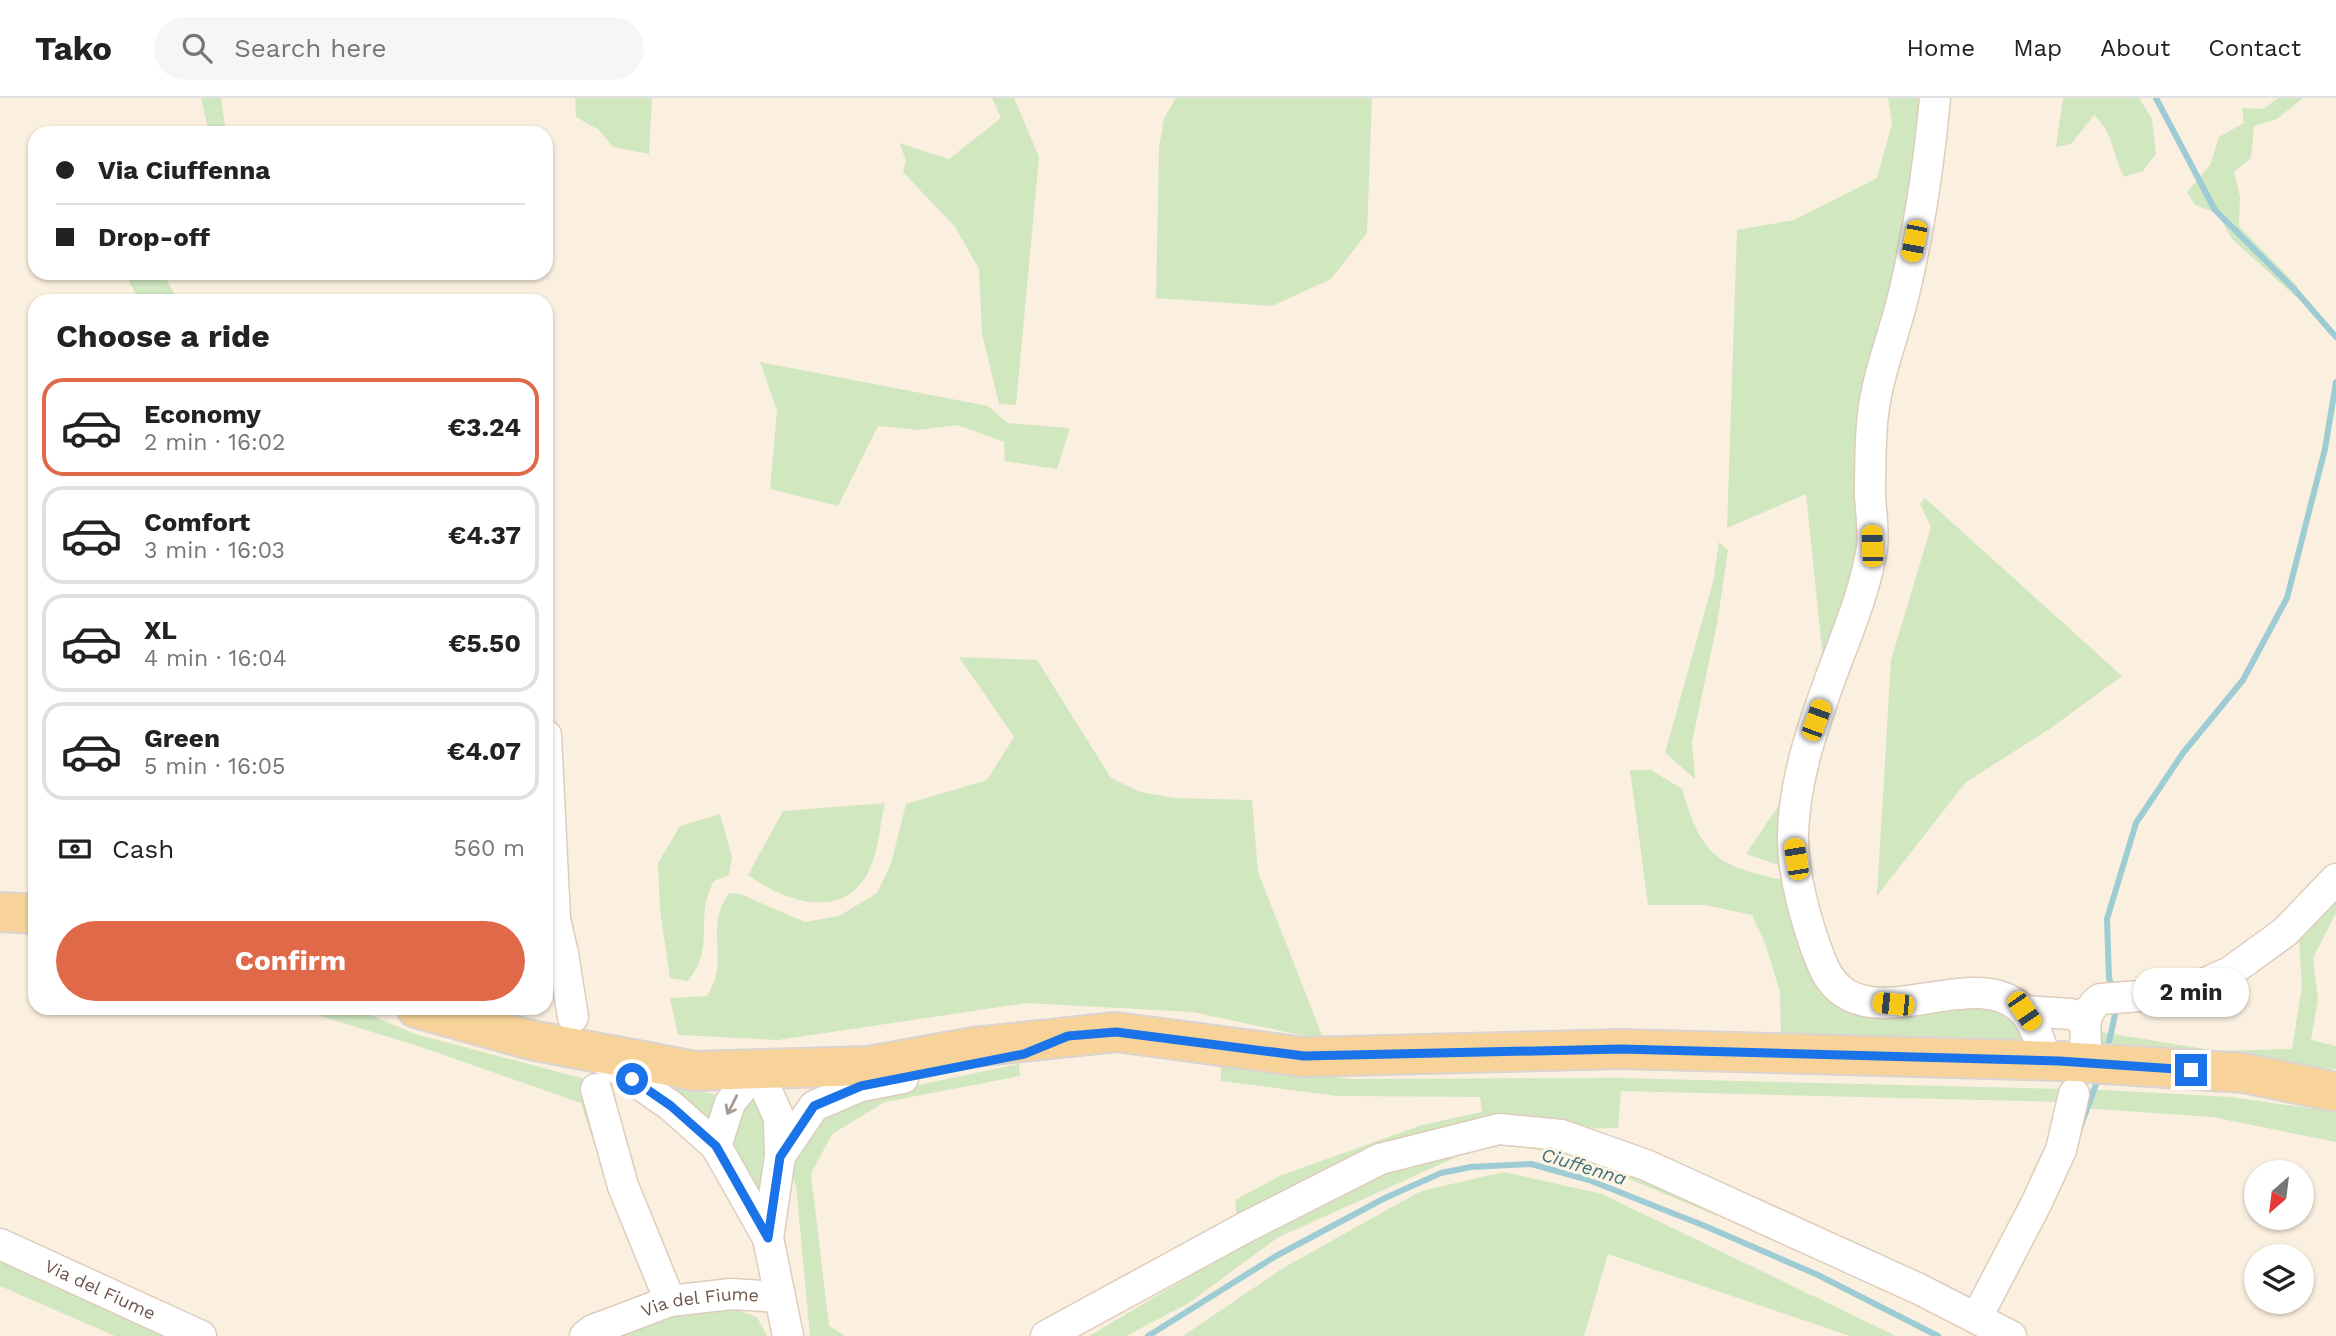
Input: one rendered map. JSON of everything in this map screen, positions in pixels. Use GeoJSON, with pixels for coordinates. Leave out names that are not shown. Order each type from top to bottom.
{"type":"FeatureCollection","features":[{"type":"Feature","properties":{"kind":"main road"},"geometry":{"type":"LineString","coordinates":[[0,912],[28,914]]}},
{"type":"Feature","properties":{"kind":"main road"},"geometry":{"type":"LineString","coordinates":[[442,1015],[531,1040],[695,1071],[869,1066],[974,1046],[1116,1032],[1304,1056],[1621,1049],[2046,1061],[2244,1073],[2336,1092]]}},
{"type":"Feature","properties":{"kind":"street"},"geometry":{"type":"LineString","coordinates":[[1935,98],[1929,165],[1906,287],[1873,411],[1870,485],[1872,546],[1854,618],[1799,782],[1792,837],[1802,899],[1821,963],[1831,980],[1846,993],[1861,1000],[1893,1004],[1967,993],[2012,1002],[2024,1011],[2033,1025],[2046,1061]]}},
{"type":"Feature","properties":{"kind":"street"},"geometry":{"type":"LineString","coordinates":[[553,878],[555,961],[573,1017]]}},
{"type":"Feature","properties":{"kind":"street"},"geometry":{"type":"LineString","coordinates":[[2024,1011],[2071,1014],[2086,1034],[2090,1007],[2100,999],[2183,993],[2230,972],[2285,932],[2336,879]]}},
{"type":"Feature","properties":{"kind":"street"},"geometry":{"type":"LineString","coordinates":[[780,1157],[814,1106],[861,1086],[1024,1054],[1068,1036]]}},
{"type":"Feature","properties":{"kind":"street"},"geometry":{"type":"LineString","coordinates":[[592,1051],[671,1106],[716,1146],[768,1238],[788,1336]]}},
{"type":"Feature","properties":{"kind":"street"},"geometry":{"type":"LineString","coordinates":[[716,1146],[730,1103],[757,1069],[779,1118],[780,1157],[768,1238]]}},
{"type":"Feature","properties":{"kind":"street"},"geometry":{"type":"LineString","coordinates":[[596,1089],[623,1186],[670,1301]]}},
{"type":"Feature","properties":{"kind":"street"},"geometry":{"type":"LineString","coordinates":[[1977,1317],[2061,1150],[2074,1094]]}},
{"type":"Feature","properties":{"kind":"street"},"geometry":{"type":"LineString","coordinates":[[1045,1336],[1245,1227],[1380,1159],[1499,1129],[1562,1135],[1646,1165],[1977,1317],[2011,1336]]}},
{"type":"Feature","properties":{"kind":"street","name":"Via del Fiume"},"geometry":{"type":"LineString","coordinates":[[0,1244],[201,1336]]}},
{"type":"Feature","properties":{"kind":"street","name":"Via del Fiume"},"geometry":{"type":"LineString","coordinates":[[585,1336],[670,1301],[731,1294],[780,1297]]}},
{"type":"Feature","properties":{"kind":"green space"},"geometry":{"type":"Polygon","coordinates":[[[201,98],[221,98],[225,126],[207,126],[201,98]]]}},
{"type":"Feature","properties":{"kind":"green space"},"geometry":{"type":"Polygon","coordinates":[[[575,98],[652,98],[649,154],[613,147],[599,130],[576,117],[575,98]]]}},
{"type":"Feature","properties":{"kind":"green space"},"geometry":{"type":"Polygon","coordinates":[[[992,98],[1014,98],[1039,157],[1016,405],[999,404],[982,334],[979,269],[955,227],[903,172],[906,160],[899,143],[949,159],[1001,118],[992,98]]]}},
{"type":"Feature","properties":{"kind":"green space"},"geometry":{"type":"Polygon","coordinates":[[[1176,98],[1372,98],[1367,233],[1331,279],[1272,306],[1156,298],[1159,148],[1164,118],[1176,98]]]}},
{"type":"Feature","properties":{"kind":"green space"},"geometry":{"type":"Polygon","coordinates":[[[1888,98],[1927,98],[1863,527],[1843,613],[1823,659],[1806,494],[1727,528],[1737,230],[1794,220],[1877,178],[1892,123],[1888,98]]]}},
{"type":"Feature","properties":{"kind":"green space"},"geometry":{"type":"Polygon","coordinates":[[[2063,98],[2139,98],[2152,119],[2156,154],[2143,171],[2124,177],[2109,137],[2094,115],[2071,144],[2056,147],[2063,98]]]}},
{"type":"Feature","properties":{"kind":"green space"},"geometry":{"type":"Polygon","coordinates":[[[2278,98],[2303,98],[2277,119],[2254,126],[2251,158],[2234,172],[2240,197],[2239,226],[2298,287],[2296,297],[2232,239],[2217,213],[2195,205],[2187,192],[2210,165],[2219,137],[2244,123],[2242,108],[2263,109],[2278,98]]]}},
{"type":"Feature","properties":{"kind":"green space"},"geometry":{"type":"Polygon","coordinates":[[[128,280],[167,280],[174,294],[136,294],[128,280]]]}},
{"type":"Feature","properties":{"kind":"green space"},"geometry":{"type":"Polygon","coordinates":[[[760,362],[988,406],[1008,423],[1070,428],[1057,469],[1005,461],[1004,442],[957,425],[919,430],[878,426],[838,506],[770,489],[777,411],[760,362]]]}},
{"type":"Feature","properties":{"kind":"green space"},"geometry":{"type":"Polygon","coordinates":[[[1925,498],[2122,676],[2051,728],[1965,783],[1877,896],[1891,660],[1931,527],[1920,504],[1925,498]]]}},
{"type":"Feature","properties":{"kind":"green space"},"geometry":{"type":"Polygon","coordinates":[[[1719,542],[1728,550],[1717,624],[1692,742],[1695,779],[1665,753],[1713,582],[1719,542]]]}},
{"type":"Feature","properties":{"kind":"green space"},"geometry":{"type":"Polygon","coordinates":[[[959,657],[1037,660],[1111,778],[1140,792],[1174,798],[1252,800],[1258,872],[1324,1040],[1192,1012],[1027,1003],[778,1040],[678,1035],[670,998],[707,996],[717,969],[718,920],[729,893],[740,894],[805,922],[839,916],[877,893],[891,864],[906,804],[987,780],[1014,737],[959,657]]]}},
{"type":"Feature","properties":{"kind":"green space"},"geometry":{"type":"Polygon","coordinates":[[[1630,770],[1651,770],[1682,789],[1698,832],[1718,857],[1747,871],[1791,882],[1823,981],[1969,1000],[2009,1011],[2022,1033],[2019,1047],[1781,1044],[1780,992],[1765,943],[1752,915],[1705,905],[1648,905],[1630,770]]]}},
{"type":"Feature","properties":{"kind":"green space"},"geometry":{"type":"Polygon","coordinates":[[[1793,784],[1790,869],[1746,854],[1793,784]]]}},
{"type":"Feature","properties":{"kind":"green space"},"geometry":{"type":"Polygon","coordinates":[[[885,803],[871,866],[861,884],[847,895],[832,901],[798,899],[763,885],[748,875],[783,811],[885,803]]]}},
{"type":"Feature","properties":{"kind":"green space"},"geometry":{"type":"Polygon","coordinates":[[[720,814],[732,857],[729,875],[714,881],[708,895],[703,943],[697,968],[688,981],[670,978],[660,910],[658,863],[680,826],[720,814]]]}},
{"type":"Feature","properties":{"kind":"green space"},"geometry":{"type":"Polygon","coordinates":[[[2336,887],[2336,913],[2313,958],[2318,999],[2311,1040],[2336,1046],[2336,1069],[2094,1050],[2095,1031],[2217,1051],[2292,1049],[2302,986],[2298,927],[2336,887]]]}},
{"type":"Feature","properties":{"kind":"green space"},"geometry":{"type":"Polygon","coordinates":[[[317,1015],[371,1015],[415,1034],[585,1079],[621,1201],[611,1197],[581,1103],[421,1047],[317,1015]]]}},
{"type":"Feature","properties":{"kind":"green space"},"geometry":{"type":"Polygon","coordinates":[[[1221,1061],[1350,1079],[1621,1078],[2063,1089],[2062,1102],[1621,1091],[1618,1128],[1566,1129],[1504,1120],[1237,1219],[1235,1200],[1282,1175],[1422,1125],[1482,1112],[1480,1097],[1337,1096],[1221,1081],[1221,1061]]]}},
{"type":"Feature","properties":{"kind":"green space"},"geometry":{"type":"Polygon","coordinates":[[[1019,1064],[1020,1076],[885,1102],[832,1134],[811,1174],[829,1326],[845,1336],[810,1336],[796,1185],[785,1163],[823,1114],[879,1093],[1019,1064]]]}},
{"type":"Feature","properties":{"kind":"green space"},"geometry":{"type":"Polygon","coordinates":[[[652,1085],[721,1095],[712,1128],[652,1085]]]}},
{"type":"Feature","properties":{"kind":"green space"},"geometry":{"type":"Polygon","coordinates":[[[2084,1089],[2231,1097],[2336,1112],[2336,1142],[2212,1117],[2082,1108],[2084,1089]]]}},
{"type":"Feature","properties":{"kind":"green space"},"geometry":{"type":"Polygon","coordinates":[[[751,1100],[762,1104],[771,1115],[765,1207],[733,1150],[731,1129],[743,1101],[751,1100]]]}},
{"type":"Feature","properties":{"kind":"green space"},"geometry":{"type":"Polygon","coordinates":[[[1497,1135],[1561,1140],[2001,1336],[1974,1336],[1887,1286],[1600,1167],[1527,1147],[1483,1145],[1277,1238],[1189,1303],[1126,1336],[1089,1336],[1339,1188],[1497,1135]]]}},
{"type":"Feature","properties":{"kind":"green space"},"geometry":{"type":"Polygon","coordinates":[[[1504,1172],[1602,1194],[1896,1336],[1850,1336],[1608,1254],[1584,1336],[1183,1336],[1283,1268],[1421,1191],[1504,1172]]]}},
{"type":"Feature","properties":{"kind":"green space"},"geometry":{"type":"Polygon","coordinates":[[[0,1258],[174,1336],[115,1336],[0,1286],[0,1258]]]}},
{"type":"Feature","properties":{"kind":"green space"},"geometry":{"type":"Polygon","coordinates":[[[738,1310],[757,1317],[767,1336],[613,1336],[672,1315],[738,1310]]]}},
{"type":"Feature","properties":{"kind":"waterway"},"geometry":{"type":"LineString","coordinates":[[2156,98],[2215,210],[2295,290],[2336,337]]}},
{"type":"Feature","properties":{"kind":"waterway"},"geometry":{"type":"LineString","coordinates":[[2113,991],[2109,978],[2107,919],[2136,823],[2183,753],[2243,680],[2287,598],[2325,449],[2336,382]]}},
{"type":"Feature","properties":{"kind":"waterway"},"geometry":{"type":"LineString","coordinates":[[2107,1052],[2117,1005]]}},
{"type":"Feature","properties":{"kind":"waterway"},"geometry":{"type":"LineString","coordinates":[[2080,1128],[2099,1076]]}},
{"type":"Feature","properties":{"kind":"waterway","name":"Ciuffenna"},"geometry":{"type":"LineString","coordinates":[[1148,1336],[1276,1256],[1385,1198],[1441,1173],[1471,1167],[1531,1164],[1589,1180],[1705,1226],[1818,1275],[1938,1336]]}},
{"type":"Feature","properties":{"kind":"route"},"geometry":{"type":"LineString","coordinates":[[632,1079],[671,1106],[716,1146],[768,1238],[780,1157],[814,1106],[861,1086],[1024,1054],[1068,1036],[1116,1032],[1304,1056],[1621,1049],[2059,1061],[2191,1070]]}}]}
